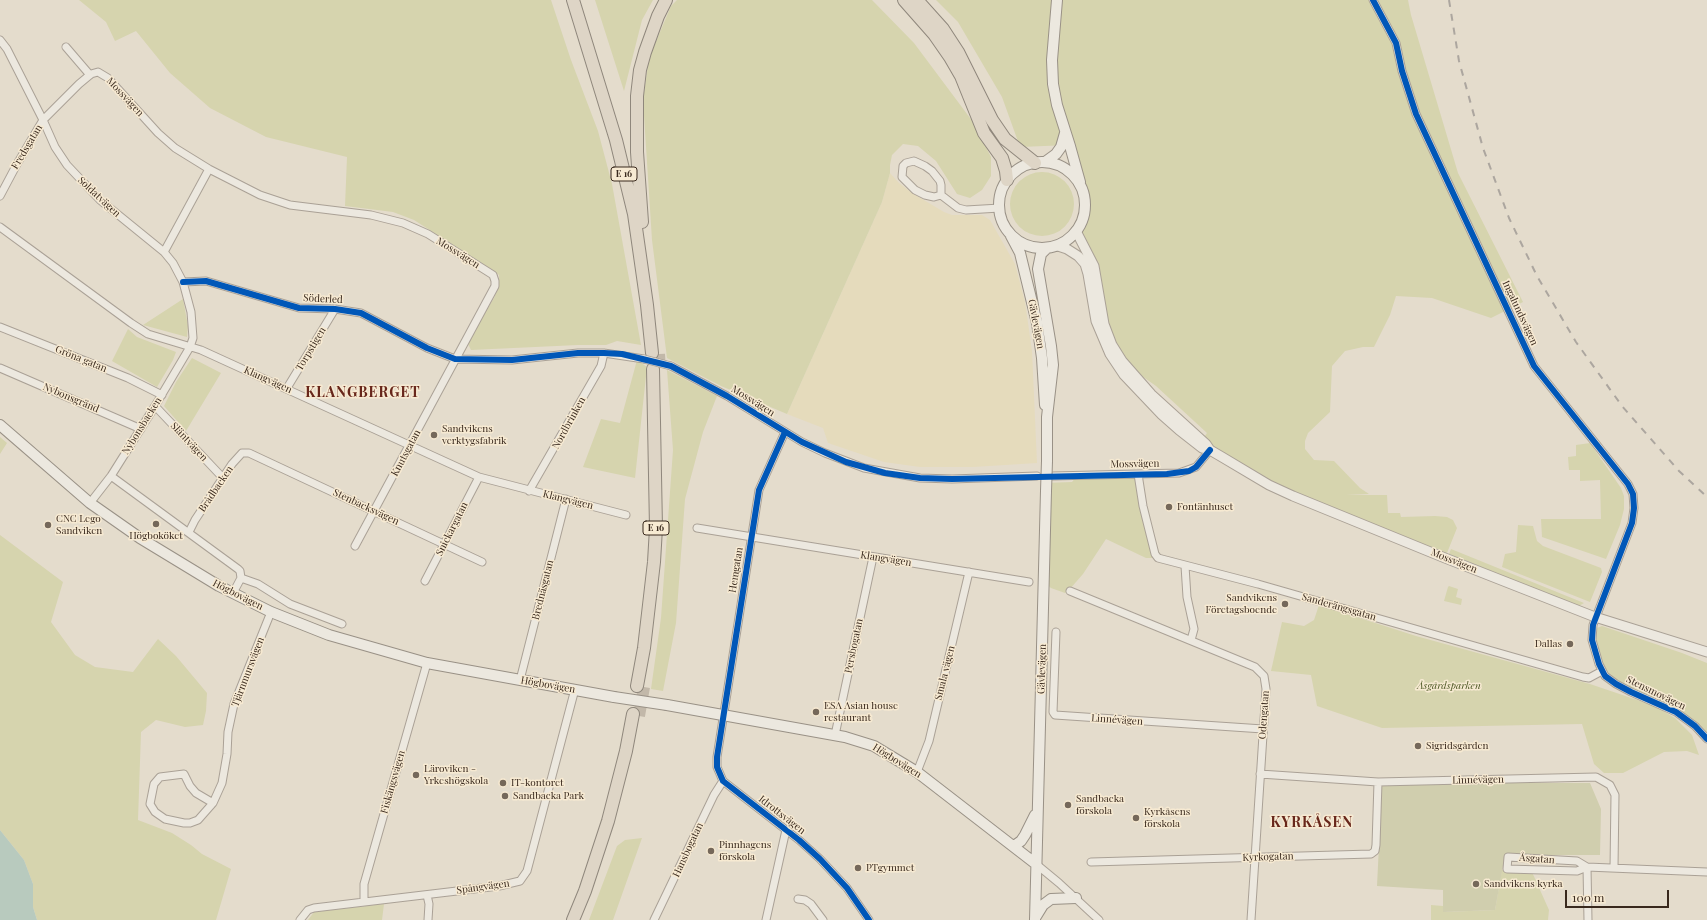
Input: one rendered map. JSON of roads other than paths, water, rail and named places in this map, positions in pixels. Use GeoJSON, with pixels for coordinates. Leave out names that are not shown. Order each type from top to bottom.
{"type":"FeatureCollection","features":[{"type":"Feature","properties":{"kind":"highway","name":"E 16"},"geometry":{"type":"LineString","coordinates":[[573,0],[616,140],[634,214],[647,305],[652,355]]}},
{"type":"Feature","properties":{"kind":"highway","name":"E 16"},"geometry":{"type":"LineString","coordinates":[[581,0],[622,137],[641,213],[654,306],[652,355]]}},
{"type":"Feature","properties":{"kind":"highway"},"geometry":{"type":"LineString","coordinates":[[641,213],[637,152],[637,96],[640,70],[658,16],[666,0]]}},
{"type":"Feature","properties":{"kind":"highway"},"geometry":{"type":"LineString","coordinates":[[904,0],[934,34],[961,76],[984,133],[1002,158],[1006,171],[1006,180]]}},
{"type":"Feature","properties":{"kind":"highway"},"geometry":{"type":"LineString","coordinates":[[917,0],[943,29],[958,52],[992,120],[1005,139],[1040,163]]}},
{"type":"Feature","properties":{"kind":"highway","name":"E 16"},"geometry":{"type":"LineString","coordinates":[[641,687],[654,562],[661,369]]}},
{"type":"Feature","properties":{"kind":"highway"},"geometry":{"type":"LineString","coordinates":[[573,920],[585,891],[608,821],[636,715],[632,753],[614,823],[580,920]]}},
{"type":"Feature","properties":{"kind":"main road"},"geometry":{"type":"LineString","coordinates":[[1057,0],[1052,60],[1053,84],[1065,133],[1083,193],[1085,206],[1083,215],[1076,231],[1058,246],[1047,248],[1034,248],[1024,244],[1011,235],[1003,222],[1000,208],[1000,198],[1006,180],[1019,168],[1026,164],[1040,163],[1058,165],[1070,173],[1078,182],[1083,193]]}},
{"type":"Feature","properties":{"kind":"main road"},"geometry":{"type":"LineString","coordinates":[[1040,163],[1056,154],[1061,147],[1065,133]]}},
{"type":"Feature","properties":{"kind":"main road","name":"Gävlevägen"},"geometry":{"type":"LineString","coordinates":[[1011,235],[1020,253],[1037,324],[1042,358],[1043,392],[1047,417]]}},
{"type":"Feature","properties":{"kind":"main road","name":"Gävlevägen"},"geometry":{"type":"LineString","coordinates":[[1035,919],[1047,417],[1053,365],[1038,269],[1041,254],[1047,248]]}},
{"type":"Feature","properties":{"kind":"main road","name":"Högbovägen"},"geometry":{"type":"LineString","coordinates":[[0,425],[90,503],[160,552],[233,594],[271,612],[329,635],[427,663],[859,740],[874,746],[917,772],[1036,864]]}},
{"type":"Feature","properties":{"kind":"main road"},"geometry":{"type":"LineString","coordinates":[[1014,846],[1021,841],[1025,835],[1037,811]]}},
{"type":"Feature","properties":{"kind":"main road"},"geometry":{"type":"LineString","coordinates":[[1035,919],[1042,906],[1051,899],[1076,898]]}},
{"type":"Feature","properties":{"kind":"street","name":"Ingalundsvägen"},"geometry":{"type":"LineString","coordinates":[[1373,0],[1396,43],[1402,71],[1416,114],[1534,366],[1628,484],[1633,494],[1634,508],[1632,523],[1617,564],[1594,617]]}},
{"type":"Feature","properties":{"kind":"street","name":"Soldatvägen"},"geometry":{"type":"LineString","coordinates":[[0,40],[7,49],[55,147],[80,180],[105,204],[164,252],[173,263],[183,282],[192,322],[193,338],[190,347]]}},
{"type":"Feature","properties":{"kind":"street"},"geometry":{"type":"LineString","coordinates":[[43,120],[90,75],[66,47]]}},
{"type":"Feature","properties":{"kind":"street","name":"Mossvägen"},"geometry":{"type":"LineString","coordinates":[[90,75],[98,72],[105,75],[158,133],[176,148],[209,169],[260,195],[284,203],[309,208],[371,214],[403,223],[428,234],[491,273],[496,281],[495,286],[455,359],[512,360],[604,353],[652,355],[661,369],[727,396],[784,432],[825,454],[864,468],[885,473],[920,478],[952,479],[1037,476]]}},
{"type":"Feature","properties":{"kind":"street","name":"Fredsgatan"},"geometry":{"type":"LineString","coordinates":[[0,196],[20,158],[43,120]]}},
{"type":"Feature","properties":{"kind":"street"},"geometry":{"type":"LineString","coordinates":[[941,195],[940,181],[928,168],[914,161],[906,163],[903,166],[902,177],[915,190],[925,195],[941,195],[958,208],[966,210],[1000,208]]}},
{"type":"Feature","properties":{"kind":"street"},"geometry":{"type":"LineString","coordinates":[[164,252],[209,169]]}},
{"type":"Feature","properties":{"kind":"street","name":"Klangvägen"},"geometry":{"type":"LineString","coordinates":[[0,227],[131,323],[156,337],[202,350],[479,477],[626,515]]}},
{"type":"Feature","properties":{"kind":"street","name":"Mossvägen"},"geometry":{"type":"LineString","coordinates":[[1076,231],[1094,266],[1096,321],[1110,354],[1124,375],[1162,415],[1202,448],[1210,450],[1253,476],[1293,496],[1594,617],[1707,652]]}},
{"type":"Feature","properties":{"kind":"street","name":"Mossvägen"},"geometry":{"type":"LineString","coordinates":[[1058,246],[1067,249],[1078,256],[1085,264],[1095,297]]}},
{"type":"Feature","properties":{"kind":"street","name":"Söderled"},"geometry":{"type":"LineString","coordinates":[[183,282],[206,281],[289,306],[335,309],[361,313],[427,348],[455,359]]}},
{"type":"Feature","properties":{"kind":"street","name":"Torpstigen"},"geometry":{"type":"LineString","coordinates":[[287,388],[335,309]]}},
{"type":"Feature","properties":{"kind":"street","name":"Gröna gatan"},"geometry":{"type":"LineString","coordinates":[[0,327],[128,378],[162,395]]}},
{"type":"Feature","properties":{"kind":"street","name":"Nybonsbacken"},"geometry":{"type":"LineString","coordinates":[[90,503],[111,476],[190,347]]}},
{"type":"Feature","properties":{"kind":"street","name":"Nordbrinken"},"geometry":{"type":"LineString","coordinates":[[529,491],[600,366],[604,353]]}},
{"type":"Feature","properties":{"kind":"street","name":"Knutsgatan"},"geometry":{"type":"LineString","coordinates":[[355,546],[410,446],[455,359]]}},
{"type":"Feature","properties":{"kind":"street","name":"Nybonsgränd"},"geometry":{"type":"LineString","coordinates":[[0,368],[141,429]]}},
{"type":"Feature","properties":{"kind":"street","name":"Släntvägen"},"geometry":{"type":"LineString","coordinates":[[155,406],[223,478]]}},
{"type":"Feature","properties":{"kind":"street","name":"Hemgatan"},"geometry":{"type":"LineString","coordinates":[[724,715],[759,490],[784,432]]}},
{"type":"Feature","properties":{"kind":"street","name":"Mossvägen"},"geometry":{"type":"LineString","coordinates":[[1052,476],[1167,474],[1188,471],[1196,467],[1210,450]]}},
{"type":"Feature","properties":{"kind":"street","name":"Brådbacken"},"geometry":{"type":"LineString","coordinates":[[189,532],[195,520],[223,478],[242,453],[249,452]]}},
{"type":"Feature","properties":{"kind":"street","name":"Stenbacksvägen"},"geometry":{"type":"LineString","coordinates":[[249,452],[445,543],[482,562]]}},
{"type":"Feature","properties":{"kind":"street","name":"Sanderängsgatan"},"geometry":{"type":"LineString","coordinates":[[1138,474],[1143,506],[1156,556],[1185,566],[1258,584],[1583,677],[1589,678],[1602,671]]}},
{"type":"Feature","properties":{"kind":"street"},"geometry":{"type":"LineString","coordinates":[[111,476],[238,569],[240,571],[241,578],[233,594]]}},
{"type":"Feature","properties":{"kind":"street","name":"Snickargatan"},"geometry":{"type":"LineString","coordinates":[[425,581],[479,477]]}},
{"type":"Feature","properties":{"kind":"street","name":"Brednäsgatan"},"geometry":{"type":"LineString","coordinates":[[520,680],[566,499]]}},
{"type":"Feature","properties":{"kind":"street","name":"Klangvägen"},"geometry":{"type":"LineString","coordinates":[[697,528],[751,538],[1029,582]]}},
{"type":"Feature","properties":{"kind":"street","name":"Persbogatan"},"geometry":{"type":"LineString","coordinates":[[835,735],[873,557]]}},
{"type":"Feature","properties":{"kind":"street"},"geometry":{"type":"LineString","coordinates":[[1185,566],[1187,597],[1194,629],[1191,640]]}},
{"type":"Feature","properties":{"kind":"street","name":"Smala vägen"},"geometry":{"type":"LineString","coordinates":[[917,772],[929,741],[969,572]]}},
{"type":"Feature","properties":{"kind":"street"},"geometry":{"type":"LineString","coordinates":[[241,578],[258,584],[290,604],[342,624]]}},
{"type":"Feature","properties":{"kind":"street","name":"Odengatan"},"geometry":{"type":"LineString","coordinates":[[1070,591],[1254,666],[1261,671],[1264,676],[1266,689],[1251,920]]}},
{"type":"Feature","properties":{"kind":"street","name":"Tjärnmursvägen"},"geometry":{"type":"LineString","coordinates":[[213,803],[196,793],[190,786],[184,774],[160,777],[154,784],[150,804],[155,812],[164,818],[190,823],[198,820],[213,803],[222,783],[227,754],[228,732],[234,704],[271,612]]}},
{"type":"Feature","properties":{"kind":"street","name":"Stensmovägen"},"geometry":{"type":"LineString","coordinates":[[1594,617],[1592,640],[1596,657],[1602,671],[1611,680],[1631,692],[1676,712],[1695,726],[1707,738]]}},
{"type":"Feature","properties":{"kind":"street","name":"Linnévägen"},"geometry":{"type":"LineString","coordinates":[[1056,632],[1053,712],[1055,715],[1263,729]]}},
{"type":"Feature","properties":{"kind":"street","name":"Fiskängsvägen"},"geometry":{"type":"LineString","coordinates":[[364,901],[364,884],[427,663]]}},
{"type":"Feature","properties":{"kind":"street","name":"Spångvägen"},"geometry":{"type":"LineString","coordinates":[[300,920],[308,910],[314,908],[514,884],[520,881],[527,871],[575,689]]}},
{"type":"Feature","properties":{"kind":"street"},"geometry":{"type":"LineString","coordinates":[[723,781],[717,767],[724,715]]}},
{"type":"Feature","properties":{"kind":"street","name":"Linnévägen"},"geometry":{"type":"LineString","coordinates":[[1260,774],[1378,782],[1591,777],[1601,779],[1613,789],[1616,801],[1614,868]]}},
{"type":"Feature","properties":{"kind":"street","name":"Idrottsvägen"},"geometry":{"type":"LineString","coordinates":[[723,781],[820,858],[837,875],[869,920]]}},
{"type":"Feature","properties":{"kind":"street","name":"Hansbogatan"},"geometry":{"type":"LineString","coordinates":[[654,920],[714,795],[723,781]]}},
{"type":"Feature","properties":{"kind":"street","name":"Kyrkogatan"},"geometry":{"type":"LineString","coordinates":[[1091,862],[1371,854],[1374,852],[1376,845],[1378,782]]}},
{"type":"Feature","properties":{"kind":"street"},"geometry":{"type":"LineString","coordinates":[[766,920],[786,830]]}},
{"type":"Feature","properties":{"kind":"street","name":"Åsgatan"},"geometry":{"type":"LineString","coordinates":[[1587,867],[1577,862],[1508,857],[1508,870],[1577,871],[1587,867],[1707,872]]}},
{"type":"Feature","properties":{"kind":"street"},"geometry":{"type":"LineString","coordinates":[[1547,870],[1548,859]]}},
{"type":"Feature","properties":{"kind":"street","name":"Högbovägen"},"geometry":{"type":"LineString","coordinates":[[1036,864],[1099,920]]}},
{"type":"Feature","properties":{"kind":"street"},"geometry":{"type":"LineString","coordinates":[[1587,867],[1588,920]]}},
{"type":"Feature","properties":{"kind":"street"},"geometry":{"type":"LineString","coordinates":[[426,895],[429,904],[428,920]]}},
{"type":"Feature","properties":{"kind":"street"},"geometry":{"type":"LineString","coordinates":[[798,899],[808,902],[823,920]]}},
{"type":"Feature","properties":{"kind":"tunnel"},"geometry":{"type":"LineString","coordinates":[[659,354],[660,371]]}},
{"type":"Feature","properties":{"kind":"tunnel"},"geometry":{"type":"LineString","coordinates":[[639,716],[644,687]]}},
{"type":"Feature","properties":{"kind":"railway"},"geometry":{"type":"LineString","coordinates":[[1449,0],[1459,61],[1483,148],[1509,218],[1537,276],[1576,342],[1622,406],[1679,471],[1707,497]]}},
{"type":"Feature","properties":{"kind":"place","name":"Sandvikens verktygsfabrik"},"geometry":{"type":"Point","coordinates":[434,435]}},
{"type":"Feature","properties":{"kind":"place","name":"Fontänhuset"},"geometry":{"type":"Point","coordinates":[1169,507]}},
{"type":"Feature","properties":{"kind":"place","name":"Högboköket"},"geometry":{"type":"Point","coordinates":[156,524]}},
{"type":"Feature","properties":{"kind":"place","name":"CNC Lego Sandviken"},"geometry":{"type":"Point","coordinates":[48,525]}},
{"type":"Feature","properties":{"kind":"place","name":"Sandvikens Företagsboende"},"geometry":{"type":"Point","coordinates":[1285,604]}},
{"type":"Feature","properties":{"kind":"place","name":"Dallas"},"geometry":{"type":"Point","coordinates":[1570,644]}},
{"type":"Feature","properties":{"kind":"place","name":"ESA Asian house restaurant"},"geometry":{"type":"Point","coordinates":[816,712]}},
{"type":"Feature","properties":{"kind":"place","name":"Sigridsgården"},"geometry":{"type":"Point","coordinates":[1418,746]}},
{"type":"Feature","properties":{"kind":"place","name":"Läroviken - Yrkeshögskola"},"geometry":{"type":"Point","coordinates":[416,775]}},
{"type":"Feature","properties":{"kind":"place","name":"IT-kontoret"},"geometry":{"type":"Point","coordinates":[503,783]}},
{"type":"Feature","properties":{"kind":"place","name":"Sandbacka Park"},"geometry":{"type":"Point","coordinates":[505,796]}},
{"type":"Feature","properties":{"kind":"place","name":"Sandbacka förskola"},"geometry":{"type":"Point","coordinates":[1068,805]}},
{"type":"Feature","properties":{"kind":"place","name":"Kyrkåsens förskola"},"geometry":{"type":"Point","coordinates":[1136,818]}},
{"type":"Feature","properties":{"kind":"place","name":"Pinnhagens förskola"},"geometry":{"type":"Point","coordinates":[711,851]}},
{"type":"Feature","properties":{"kind":"place","name":"PTgymmet"},"geometry":{"type":"Point","coordinates":[858,868]}},
{"type":"Feature","properties":{"kind":"place","name":"Sandvikens kyrka"},"geometry":{"type":"Point","coordinates":[1476,884]}},
{"type":"Feature","properties":{"kind":"district","name":"KLANGBERGET"},"geometry":{"type":"Point","coordinates":[363,393]}},
{"type":"Feature","properties":{"kind":"district","name":"KYRKÅSEN"},"geometry":{"type":"Point","coordinates":[1312,823]}},
{"type":"Feature","properties":{"kind":"park label","name":"Åsgårdsparken"},"geometry":{"type":"Point","coordinates":[1449,686]}}]}
